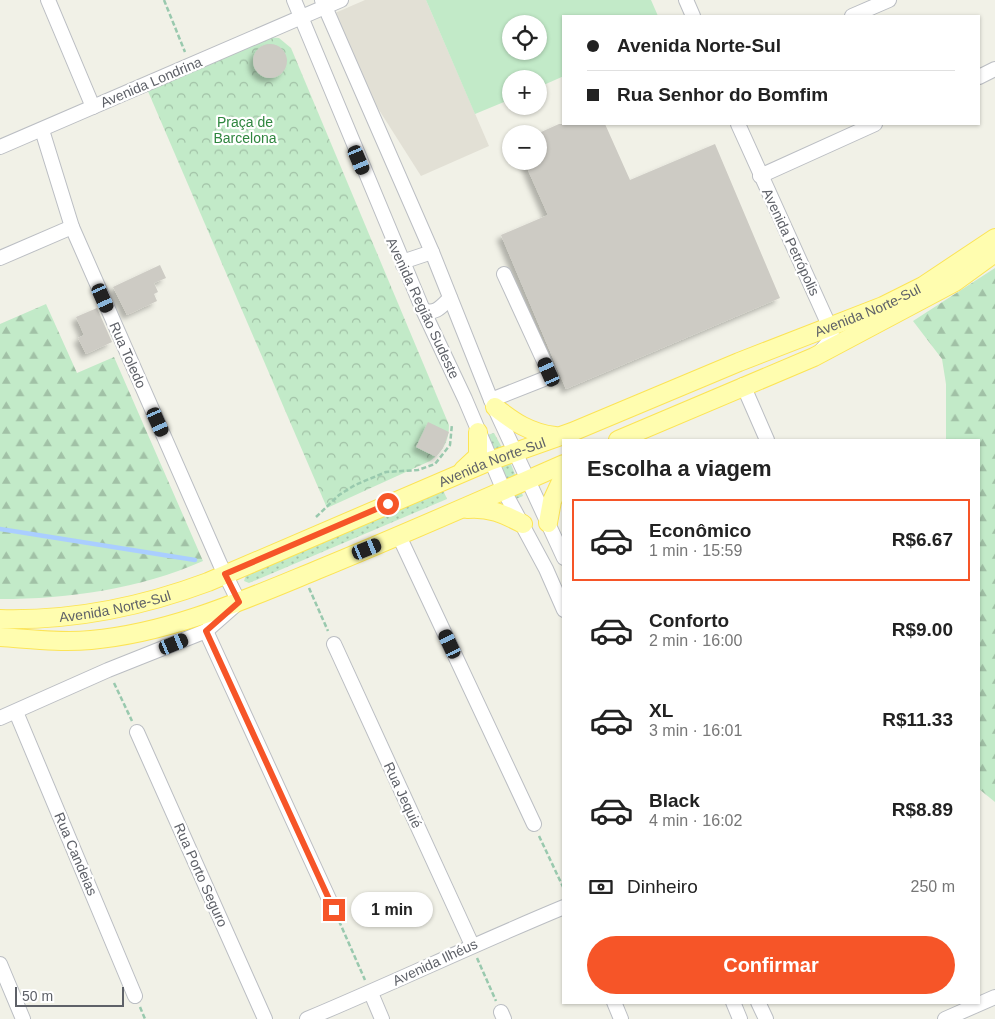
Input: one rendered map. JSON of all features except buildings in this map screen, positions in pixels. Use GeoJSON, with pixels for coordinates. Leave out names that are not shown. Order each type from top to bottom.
{"type":"FeatureCollection","features":[{"type":"Feature","properties":{"kind":"main road","name":"Avenida Norte-Sul"},"geometry":{"type":"LineString","coordinates":[[0,619],[58,618],[120,609],[179,593],[490,461],[558,437],[739,362],[883,306],[923,286],[995,238]]}},
{"type":"Feature","properties":{"kind":"main road","name":"Avenida Norte-Sul"},"geometry":{"type":"LineString","coordinates":[[620,439],[743,385],[814,357],[955,282],[995,253]]}},
{"type":"Feature","properties":{"kind":"main road"},"geometry":{"type":"LineString","coordinates":[[493,404],[516,424],[537,434],[558,437]]}},
{"type":"Feature","properties":{"kind":"main road"},"geometry":{"type":"LineString","coordinates":[[452,478],[470,465],[478,456],[478,432]]}},
{"type":"Feature","properties":{"kind":"main road","name":"Avenida Norte-Sul"},"geometry":{"type":"LineString","coordinates":[[0,637],[58,642],[110,637],[166,625],[239,602],[399,536],[562,465]]}},
{"type":"Feature","properties":{"kind":"main road"},"geometry":{"type":"LineString","coordinates":[[548,523],[552,501],[562,479]]}},
{"type":"Feature","properties":{"kind":"main road"},"geometry":{"type":"LineString","coordinates":[[462,509],[479,508],[502,512],[523,524]]}},
{"type":"Feature","properties":{"kind":"street"},"geometry":{"type":"LineString","coordinates":[[48,0],[93,107]]}},
{"type":"Feature","properties":{"kind":"street","name":"Avenida Região Sudeste"},"geometry":{"type":"LineString","coordinates":[[294,0],[403,265],[490,461],[562,606]]}},
{"type":"Feature","properties":{"kind":"street","name":"Avenida Londrina"},"geometry":{"type":"LineString","coordinates":[[0,147],[302,18],[323,4],[341,0]]}},
{"type":"Feature","properties":{"kind":"street"},"geometry":{"type":"LineString","coordinates":[[686,0],[693,15]]}},
{"type":"Feature","properties":{"kind":"street"},"geometry":{"type":"LineString","coordinates":[[854,15],[889,0]]}},
{"type":"Feature","properties":{"kind":"street","name":"Avenida Região Sudeste"},"geometry":{"type":"LineString","coordinates":[[323,4],[432,252],[493,404],[562,554]]}},
{"type":"Feature","properties":{"kind":"street"},"geometry":{"type":"LineString","coordinates":[[980,76],[995,69]]}},
{"type":"Feature","properties":{"kind":"street","name":"Avenida Petrópolis"},"geometry":{"type":"LineString","coordinates":[[738,125],[760,176],[831,327]]}},
{"type":"Feature","properties":{"kind":"street"},"geometry":{"type":"LineString","coordinates":[[760,176],[873,125]]}},
{"type":"Feature","properties":{"kind":"street","name":"Rua Toledo"},"geometry":{"type":"LineString","coordinates":[[42,130],[72,227],[239,602]]}},
{"type":"Feature","properties":{"kind":"street"},"geometry":{"type":"LineString","coordinates":[[0,258],[72,227]]}},
{"type":"Feature","properties":{"kind":"street"},"geometry":{"type":"LineString","coordinates":[[403,265],[408,260],[432,252]]}},
{"type":"Feature","properties":{"kind":"street"},"geometry":{"type":"LineString","coordinates":[[493,404],[544,380],[549,372],[504,274]]}},
{"type":"Feature","properties":{"kind":"street"},"geometry":{"type":"LineString","coordinates":[[423,310],[430,313],[437,310],[450,298]]}},
{"type":"Feature","properties":{"kind":"street"},"geometry":{"type":"LineString","coordinates":[[814,357],[828,344],[832,332],[831,327]]}},
{"type":"Feature","properties":{"kind":"street"},"geometry":{"type":"LineString","coordinates":[[743,385],[767,439]]}},
{"type":"Feature","properties":{"kind":"street"},"geometry":{"type":"LineString","coordinates":[[399,536],[534,824]]}},
{"type":"Feature","properties":{"kind":"street"},"geometry":{"type":"LineString","coordinates":[[0,718],[108,670],[206,631],[239,602]]}},
{"type":"Feature","properties":{"kind":"street"},"geometry":{"type":"LineString","coordinates":[[206,631],[334,910]]}},
{"type":"Feature","properties":{"kind":"street","name":"Rua Jequié"},"geometry":{"type":"LineString","coordinates":[[334,644],[472,945]]}},
{"type":"Feature","properties":{"kind":"street","name":"Rua Candeias"},"geometry":{"type":"LineString","coordinates":[[16,712],[136,996]]}},
{"type":"Feature","properties":{"kind":"street","name":"Rua Porto Seguro"},"geometry":{"type":"LineString","coordinates":[[137,732],[265,1019]]}},
{"type":"Feature","properties":{"kind":"street","name":"Avenida Ilhéus"},"geometry":{"type":"LineString","coordinates":[[307,1019],[371,993],[472,945],[562,908]]}},
{"type":"Feature","properties":{"kind":"street"},"geometry":{"type":"LineString","coordinates":[[0,964],[23,1019]]}},
{"type":"Feature","properties":{"kind":"street"},"geometry":{"type":"LineString","coordinates":[[371,993],[382,1019]]}},
{"type":"Feature","properties":{"kind":"street"},"geometry":{"type":"LineString","coordinates":[[980,1004],[995,997]]}},
{"type":"Feature","properties":{"kind":"street"},"geometry":{"type":"LineString","coordinates":[[615,1004],[622,1019]]}},
{"type":"Feature","properties":{"kind":"street"},"geometry":{"type":"LineString","coordinates":[[734,1004],[740,1019]]}},
{"type":"Feature","properties":{"kind":"street"},"geometry":{"type":"LineString","coordinates":[[759,1004],[766,1019]]}},
{"type":"Feature","properties":{"kind":"street"},"geometry":{"type":"LineString","coordinates":[[945,1019],[979,1004]]}},
{"type":"Feature","properties":{"kind":"path"},"geometry":{"type":"LineString","coordinates":[[164,0],[191,65]]}},
{"type":"Feature","properties":{"kind":"path"},"geometry":{"type":"LineString","coordinates":[[314,519],[339,495],[356,485],[386,472],[418,470],[435,464],[450,445],[452,424]]}},
{"type":"Feature","properties":{"kind":"path"},"geometry":{"type":"LineString","coordinates":[[303,576],[334,644]]}},
{"type":"Feature","properties":{"kind":"path"},"geometry":{"type":"LineString","coordinates":[[108,670],[137,732]]}},
{"type":"Feature","properties":{"kind":"path"},"geometry":{"type":"LineString","coordinates":[[534,824],[562,885]]}},
{"type":"Feature","properties":{"kind":"path"},"geometry":{"type":"LineString","coordinates":[[334,910],[371,993]]}},
{"type":"Feature","properties":{"kind":"path"},"geometry":{"type":"LineString","coordinates":[[472,945],[502,1016]]}},
{"type":"Feature","properties":{"kind":"shaded area"},"geometry":{"type":"Polygon","coordinates":[[[365,0],[426,0],[489,146],[421,176],[374,102],[335,13],[365,0]]]}},
{"type":"Feature","properties":{"kind":"green space"},"geometry":{"type":"Polygon","coordinates":[[[426,0],[651,0],[658,15],[562,15],[562,77],[547,83],[547,70],[502,70],[502,103],[475,114],[426,0]]]}},
{"type":"Feature","properties":{"kind":"green space","name":"Praça de Barcelona"},"geometry":{"type":"Polygon","coordinates":[[[267,37],[279,38],[291,48],[449,425],[448,436],[444,445],[430,461],[327,508],[147,89],[267,37]]]}},
{"type":"Feature","properties":{"kind":"green space"},"geometry":{"type":"Polygon","coordinates":[[[995,268],[995,802],[980,790],[980,439],[946,439],[946,384],[942,359],[913,321],[995,268]]]}},
{"type":"Feature","properties":{"kind":"green space"},"geometry":{"type":"Polygon","coordinates":[[[46,304],[77,373],[114,357],[203,561],[154,579],[104,590],[52,597],[0,599],[0,324],[46,304]]]}},
{"type":"Feature","properties":{"kind":"green space"},"geometry":{"type":"Polygon","coordinates":[[[494,433],[511,464],[523,496],[509,502],[487,435],[494,433]]]}},
{"type":"Feature","properties":{"kind":"green space"},"geometry":{"type":"Polygon","coordinates":[[[443,490],[447,499],[249,583],[244,581],[246,575],[443,490]]]}},
{"type":"Feature","properties":{"kind":"waterway"},"geometry":{"type":"LineString","coordinates":[[0,529],[195,560]]}},
{"type":"Feature","properties":{"kind":"route"},"geometry":{"type":"LineString","coordinates":[[334,910],[206,631],[239,602],[225,574],[388,504]]}}]}
